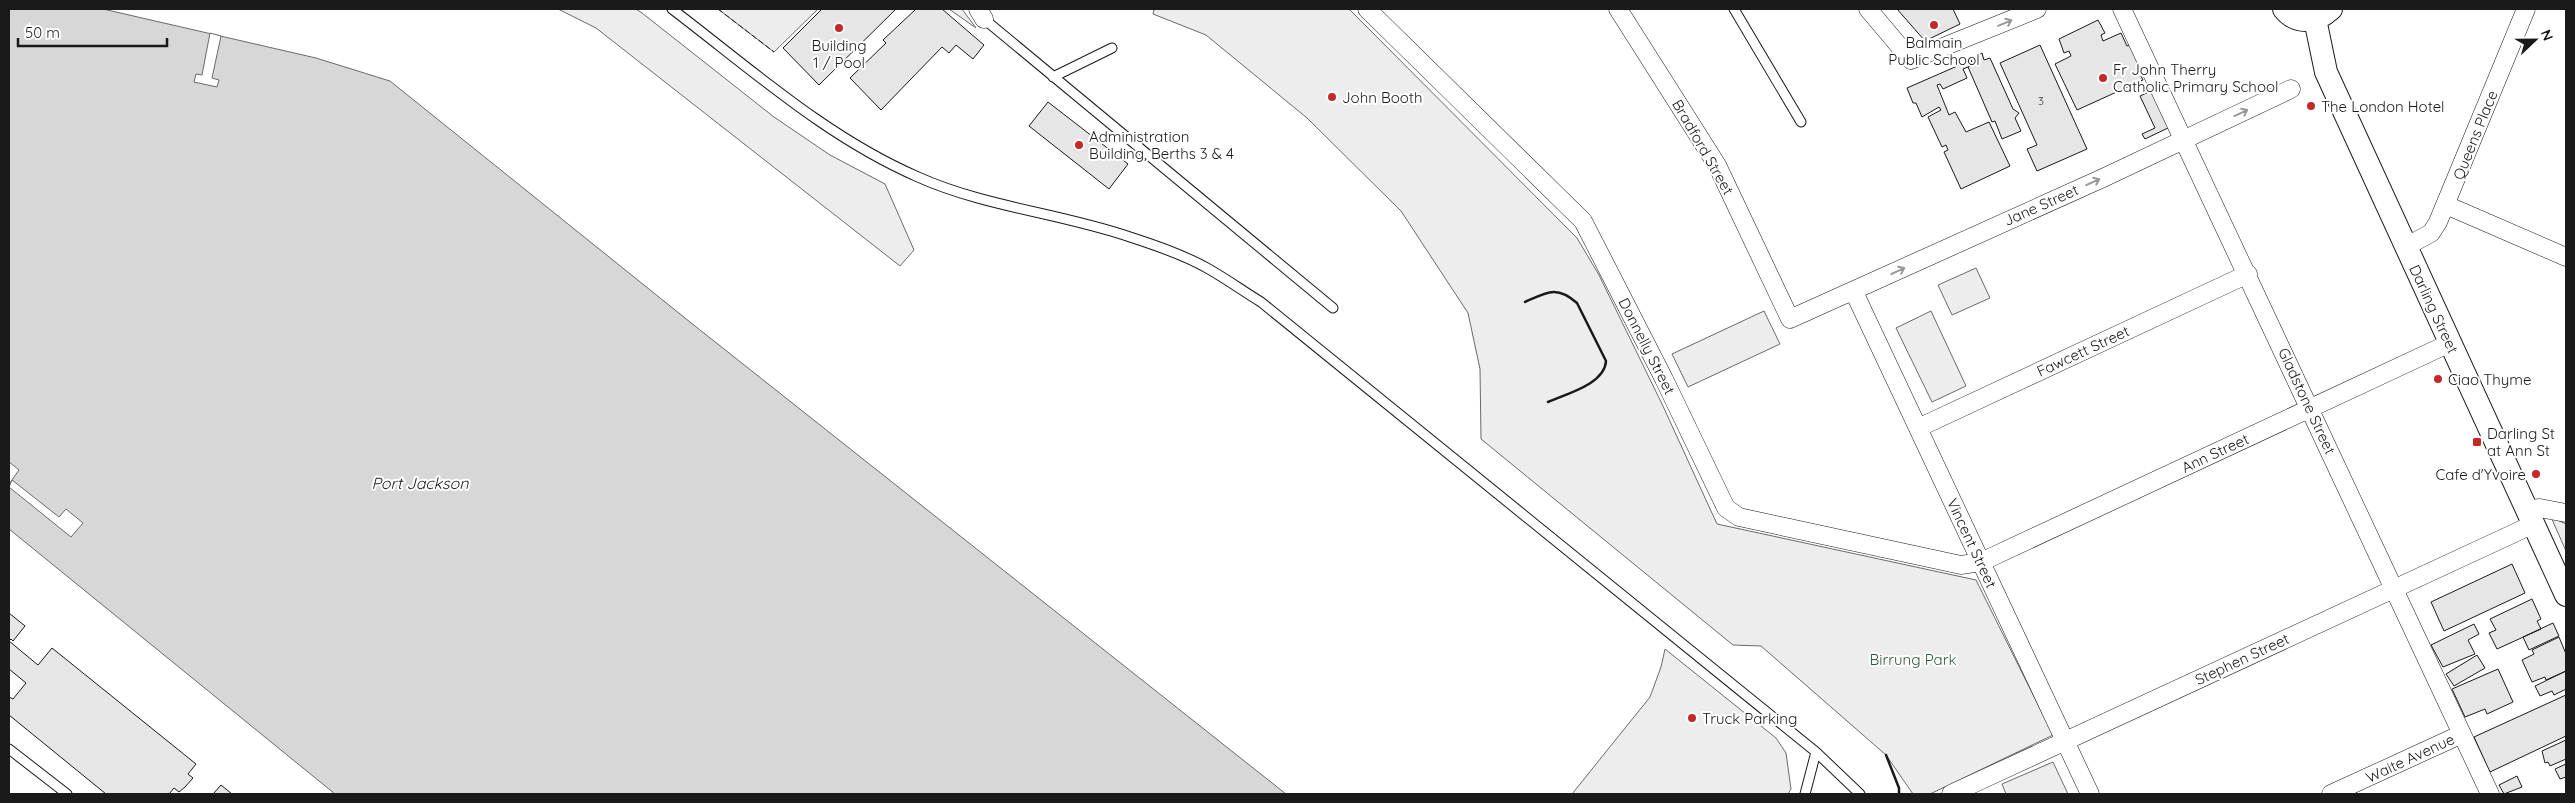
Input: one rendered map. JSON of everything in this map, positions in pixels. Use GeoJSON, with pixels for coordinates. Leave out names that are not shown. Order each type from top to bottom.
{"type":"FeatureCollection","features":[{"type":"Feature","properties":{"kind":"street","name":"Donnelly Street"},"geometry":{"type":"LineString","coordinates":[[1367,9],[1583,221],[1664,379],[1726,508],[1739,517],[1960,565],[1981,562]]}},
{"type":"Feature","properties":{"kind":"street","name":"Bradford Street"},"geometry":{"type":"LineString","coordinates":[[1618,9],[1717,165],[1790,319]]}},
{"type":"Feature","properties":{"kind":"street"},"geometry":{"type":"LineString","coordinates":[[1868,9],[1911,60],[2037,9]]}},
{"type":"Feature","properties":{"kind":"street","name":"Gladstone Street"},"geometry":{"type":"LineString","coordinates":[[2122,9],[2248,274],[2490,794]]}},
{"type":"Feature","properties":{"kind":"street"},"geometry":{"type":"LineString","coordinates":[[2284,9],[2296,18],[2323,14]]}},
{"type":"Feature","properties":{"kind":"street","name":"Queens Place"},"geometry":{"type":"LineString","coordinates":[[2405,247],[2431,233],[2446,206],[2526,9]]}},
{"type":"Feature","properties":{"kind":"street","name":"Darling Street"},"geometry":{"type":"LineString","coordinates":[[2323,14],[2326,72],[2566,595]]}},
{"type":"Feature","properties":{"kind":"street","name":"Jane Street"},"geometry":{"type":"LineString","coordinates":[[1790,319],[1854,292],[2292,89]]}},
{"type":"Feature","properties":{"kind":"street"},"geometry":{"type":"LineString","coordinates":[[2446,206],[2566,257]]}},
{"type":"Feature","properties":{"kind":"street","name":"Fawcett Street"},"geometry":{"type":"LineString","coordinates":[[1918,428],[2248,274]]}},
{"type":"Feature","properties":{"kind":"street","name":"Vincent Street"},"geometry":{"type":"LineString","coordinates":[[1854,292],[2090,794]]}},
{"type":"Feature","properties":{"kind":"street","name":"Ann Street"},"geometry":{"type":"LineString","coordinates":[[1981,562],[2450,343]]}},
{"type":"Feature","properties":{"kind":"street"},"geometry":{"type":"LineString","coordinates":[[2530,517],[2540,508],[2566,513]]}},
{"type":"Feature","properties":{"kind":"street","name":"Stephen Street"},"geometry":{"type":"LineString","coordinates":[[1951,794],[2394,588],[2530,517]]}},
{"type":"Feature","properties":{"kind":"street","name":"Waite Avenue"},"geometry":{"type":"LineString","coordinates":[[2331,794],[2462,734]]}},
{"type":"Feature","properties":{"kind":"lane"},"geometry":{"type":"LineString","coordinates":[[672,9],[808,113],[851,142],[917,177],[939,186],[1129,236],[1205,267],[1261,302],[1816,752],[1860,794]]}},
{"type":"Feature","properties":{"kind":"lane"},"geometry":{"type":"LineString","coordinates":[[1734,9],[1801,122]]}},
{"type":"Feature","properties":{"kind":"lane"},"geometry":{"type":"LineString","coordinates":[[981,14],[1333,308]]}},
{"type":"Feature","properties":{"kind":"lane"},"geometry":{"type":"LineString","coordinates":[[1053,76],[1112,48]]}},
{"type":"Feature","properties":{"kind":"lane"},"geometry":{"type":"LineString","coordinates":[[9,748],[67,794]]}},
{"type":"Feature","properties":{"kind":"lane"},"geometry":{"type":"LineString","coordinates":[[1805,794],[1816,752]]}},
{"type":"Feature","properties":{"kind":"shaded area"},"geometry":{"type":"Polygon","coordinates":[[[558,9],[636,9],[642,13],[774,117],[830,155],[885,184],[914,250],[900,266],[596,28],[558,9]]]}},
{"type":"Feature","properties":{"kind":"shaded area"},"geometry":{"type":"Polygon","coordinates":[[[718,9],[818,9],[774,52],[718,9]]]}},
{"type":"Feature","properties":{"kind":"shaded area"},"geometry":{"type":"Polygon","coordinates":[[[949,9],[962,9],[976,28],[949,9]]]}},
{"type":"Feature","properties":{"kind":"shaded area","name":"Birrung Park"},"geometry":{"type":"Polygon","coordinates":[[[1154,9],[1349,9],[1577,238],[1599,275],[1662,404],[1717,524],[1976,580],[2053,735],[1930,794],[1913,794],[1886,755],[1761,646],[1733,645],[1481,439],[1480,369],[1468,313],[1401,211],[1307,118],[1206,35],[1153,14],[1154,9]]]}},
{"type":"Feature","properties":{"kind":"shaded area"},"geometry":{"type":"Polygon","coordinates":[[[1976,268],[1990,298],[1952,315],[1938,285],[1976,268]]]}},
{"type":"Feature","properties":{"kind":"shaded area"},"geometry":{"type":"Polygon","coordinates":[[[1764,311],[1780,344],[1688,387],[1672,354],[1764,311]]]}},
{"type":"Feature","properties":{"kind":"shaded area"},"geometry":{"type":"Polygon","coordinates":[[[1931,311],[1966,386],[1932,402],[1896,328],[1931,311]]]}},
{"type":"Feature","properties":{"kind":"shaded area"},"geometry":{"type":"Polygon","coordinates":[[[2551,517],[2566,524],[2566,551],[2551,517]]]}},
{"type":"Feature","properties":{"kind":"shaded area","name":"Truck Parking"},"geometry":{"type":"Polygon","coordinates":[[[1665,649],[1776,738],[1786,753],[1791,789],[1788,794],[1572,794],[1650,697],[1661,667],[1665,649]]]}},
{"type":"Feature","properties":{"kind":"shaded area"},"geometry":{"type":"Polygon","coordinates":[[[2053,762],[2068,794],[2006,794],[2002,784],[2053,762]]]}},
{"type":"Feature","properties":{"kind":"water","name":"Port Jackson"},"geometry":{"type":"Polygon","coordinates":[[[9,9],[103,9],[316,58],[390,81],[695,326],[1286,794],[335,794],[9,529],[9,484],[19,470],[9,462],[9,9]]]}},
{"type":"Feature","properties":{"kind":"pier"},"geometry":{"type":"Polygon","coordinates":[[[210,33],[221,36],[212,78],[219,80],[217,87],[194,82],[196,74],[202,75],[210,33]]]}},
{"type":"Feature","properties":{"kind":"pier"},"geometry":{"type":"Polygon","coordinates":[[[12,480],[59,517],[66,509],[83,523],[71,537],[9,487],[12,480]]]}},
{"type":"Feature","properties":{"kind":"building","name":"Building 1 / Pool"},"geometry":{"type":"Polygon","coordinates":[[[822,9],[896,9],[819,85],[783,48],[822,9]]]}},
{"type":"Feature","properties":{"kind":"building"},"geometry":{"type":"Polygon","coordinates":[[[916,9],[942,9],[984,45],[973,59],[956,45],[949,53],[942,47],[881,110],[850,78],[886,43],[883,40],[916,9]]]}},
{"type":"Feature","properties":{"kind":"building","name":"Balmain Public School"},"geometry":{"type":"Polygon","coordinates":[[[1897,9],[1953,9],[1960,24],[1925,41],[1897,9]]]}},
{"type":"Feature","properties":{"kind":"building"},"geometry":{"type":"Polygon","coordinates":[[[2098,20],[2105,33],[2101,35],[2103,41],[2121,33],[2127,46],[2132,44],[2145,74],[2141,76],[2143,80],[2077,110],[2055,64],[2071,56],[2069,51],[2064,53],[2059,39],[2098,20]]]}},
{"type":"Feature","properties":{"kind":"building"},"geometry":{"type":"Polygon","coordinates":[[[2040,45],[2087,149],[2037,171],[2027,149],[2037,145],[2000,63],[2040,45]]]}},
{"type":"Feature","properties":{"kind":"building"},"geometry":{"type":"Polygon","coordinates":[[[1982,53],[1984,60],[1990,58],[2013,109],[2019,113],[2015,118],[2021,131],[2002,139],[1995,121],[1992,122],[1968,67],[1973,65],[1971,60],[1982,53]]]}},
{"type":"Feature","properties":{"kind":"building"},"geometry":{"type":"Polygon","coordinates":[[[1971,60],[1973,65],[1963,69],[1967,78],[1943,89],[1940,84],[1937,85],[1949,115],[1955,112],[1966,132],[1989,122],[2010,166],[1961,189],[1944,152],[1948,150],[1946,145],[1942,147],[1928,117],[1941,110],[1939,107],[1922,117],[1916,103],[1913,103],[1907,88],[1971,60]]]}},
{"type":"Feature","properties":{"kind":"building"},"geometry":{"type":"Polygon","coordinates":[[[2153,90],[2170,127],[2145,139],[2142,134],[2155,128],[2140,96],[2153,90]]]}},
{"type":"Feature","properties":{"kind":"building","name":"Administration Building, Berths 3 & 4"},"geometry":{"type":"Polygon","coordinates":[[[1048,102],[1128,164],[1109,189],[1029,126],[1048,102]]]}},
{"type":"Feature","properties":{"kind":"building"},"geometry":{"type":"Polygon","coordinates":[[[2512,564],[2525,593],[2444,631],[2431,602],[2512,564]]]}},
{"type":"Feature","properties":{"kind":"building"},"geometry":{"type":"Polygon","coordinates":[[[2532,599],[2541,619],[2537,621],[2541,629],[2497,649],[2489,633],[2496,630],[2490,619],[2532,599]]]}},
{"type":"Feature","properties":{"kind":"building"},"geometry":{"type":"Polygon","coordinates":[[[9,613],[25,626],[13,641],[11,639],[9,641],[9,613]]]}},
{"type":"Feature","properties":{"kind":"building"},"geometry":{"type":"Polygon","coordinates":[[[2553,623],[2559,636],[2529,650],[2523,637],[2553,623]]]}},
{"type":"Feature","properties":{"kind":"building"},"geometry":{"type":"Polygon","coordinates":[[[2474,624],[2479,634],[2468,640],[2475,654],[2443,667],[2431,645],[2474,624]]]}},
{"type":"Feature","properties":{"kind":"building"},"geometry":{"type":"Polygon","coordinates":[[[2559,637],[2566,654],[2566,671],[2546,680],[2545,677],[2532,682],[2522,660],[2534,654],[2532,650],[2559,637]]]}},
{"type":"Feature","properties":{"kind":"building"},"geometry":{"type":"Polygon","coordinates":[[[9,641],[38,665],[52,648],[196,764],[188,774],[193,778],[179,792],[174,788],[169,794],[106,794],[9,715],[9,697],[13,699],[26,683],[9,669],[9,641]]]}},
{"type":"Feature","properties":{"kind":"building"},"geometry":{"type":"Polygon","coordinates":[[[2477,655],[2485,668],[2454,686],[2446,674],[2477,655]]]}},
{"type":"Feature","properties":{"kind":"building"},"geometry":{"type":"Polygon","coordinates":[[[2498,669],[2513,702],[2487,714],[2485,709],[2465,717],[2452,689],[2498,669]]]}},
{"type":"Feature","properties":{"kind":"building"},"geometry":{"type":"Polygon","coordinates":[[[2566,671],[2566,689],[2554,695],[2552,691],[2540,696],[2535,686],[2566,671]]]}},
{"type":"Feature","properties":{"kind":"building"},"geometry":{"type":"Polygon","coordinates":[[[2566,695],[2566,736],[2490,772],[2474,737],[2566,695]]]}},
{"type":"Feature","properties":{"kind":"building"},"geometry":{"type":"Polygon","coordinates":[[[2566,740],[2566,759],[2550,766],[2548,762],[2545,763],[2542,751],[2566,740]]]}},
{"type":"Feature","properties":{"kind":"building"},"geometry":{"type":"Polygon","coordinates":[[[2566,764],[2566,777],[2560,779],[2555,769],[2566,764]]]}},
{"type":"Feature","properties":{"kind":"building"},"geometry":{"type":"Polygon","coordinates":[[[2517,776],[2522,787],[2504,794],[2499,785],[2517,776]]]}},
{"type":"Feature","properties":{"kind":"building"},"geometry":{"type":"Polygon","coordinates":[[[221,785],[232,794],[213,794],[221,785]]]}},
{"type":"Feature","properties":{"kind":"fence"},"geometry":{"type":"LineString","coordinates":[[718,9],[774,52]]}},
{"type":"Feature","properties":{"kind":"wall"},"geometry":{"type":"LineString","coordinates":[[1525,302],[1552,292],[1558,292],[1570,297],[1577,303],[1606,361],[1604,369],[1592,382],[1574,392],[1548,402]]}},
{"type":"Feature","properties":{"kind":"wall"},"geometry":{"type":"LineString","coordinates":[[1886,755],[1899,788],[1899,794]]}},
{"type":"Feature","properties":{"kind":"place","name":"Balmain Public School"},"geometry":{"type":"Point","coordinates":[1934,25]}},
{"type":"Feature","properties":{"kind":"place","name":"Building 1 / Pool"},"geometry":{"type":"Point","coordinates":[839,28]}},
{"type":"Feature","properties":{"kind":"place","name":"Fr John Therry Catholic Primary School"},"geometry":{"type":"Point","coordinates":[2103,78]}},
{"type":"Feature","properties":{"kind":"place","name":"John Booth"},"geometry":{"type":"Point","coordinates":[1332,97]}},
{"type":"Feature","properties":{"kind":"place","name":"The London Hotel"},"geometry":{"type":"Point","coordinates":[2311,106]}},
{"type":"Feature","properties":{"kind":"place","name":"Administration Building, Berths 3 & 4"},"geometry":{"type":"Point","coordinates":[1079,145]}},
{"type":"Feature","properties":{"kind":"place","name":"Ciao Thyme"},"geometry":{"type":"Point","coordinates":[2438,379]}},
{"type":"Feature","properties":{"kind":"place","name":"Darling St at Ann St"},"geometry":{"type":"Point","coordinates":[2477,442]}},
{"type":"Feature","properties":{"kind":"place","name":"Cafe d'Yvoire"},"geometry":{"type":"Point","coordinates":[2536,474]}},
{"type":"Feature","properties":{"kind":"place","name":"Truck Parking"},"geometry":{"type":"Point","coordinates":[1692,718]}}]}
